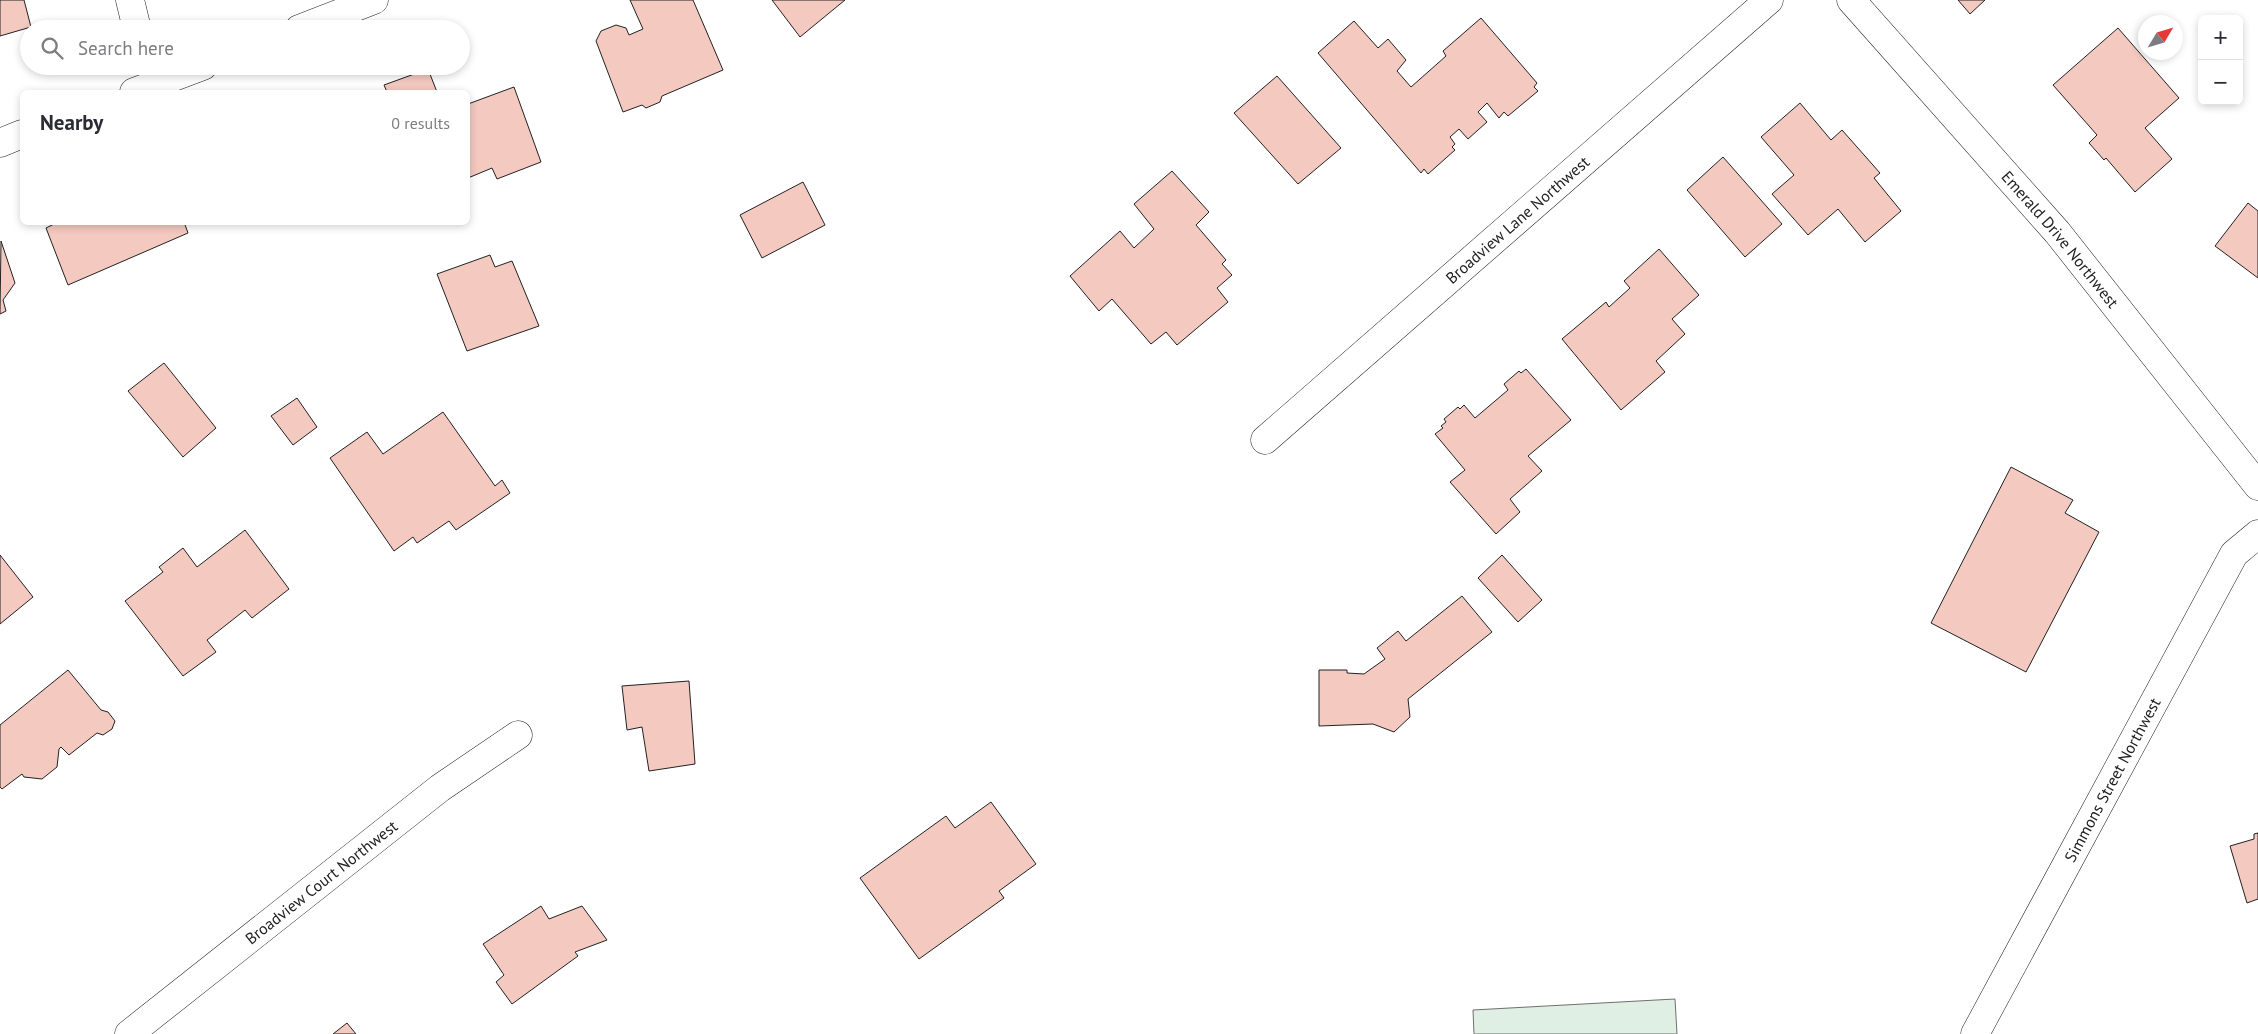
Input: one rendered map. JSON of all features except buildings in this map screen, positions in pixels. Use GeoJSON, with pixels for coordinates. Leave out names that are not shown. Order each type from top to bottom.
{"type":"FeatureCollection","features":[{"type":"Feature","properties":{"kind":"street"},"geometry":{"type":"LineString","coordinates":[[130,0],[135,20]]}},
{"type":"Feature","properties":{"kind":"street"},"geometry":{"type":"LineString","coordinates":[[322,20],[374,0]]}},
{"type":"Feature","properties":{"kind":"street","name":"Broadview Lane Northwest"},"geometry":{"type":"LineString","coordinates":[[1265,440],[1769,0]]}},
{"type":"Feature","properties":{"kind":"street","name":"Emerald Drive Northwest"},"geometry":{"type":"LineString","coordinates":[[1851,0],[2057,232],[2258,486]]}},
{"type":"Feature","properties":{"kind":"street"},"geometry":{"type":"LineString","coordinates":[[144,82],[170,75]]}},
{"type":"Feature","properties":{"kind":"street"},"geometry":{"type":"LineString","coordinates":[[0,143],[20,135]]}},
{"type":"Feature","properties":{"kind":"street","name":"Simmons Street Northwest"},"geometry":{"type":"LineString","coordinates":[[1975,1034],[2234,554],[2258,534]]}},
{"type":"Feature","properties":{"kind":"street","name":"Broadview Court Northwest"},"geometry":{"type":"LineString","coordinates":[[128,1034],[440,788],[518,735]]}},
{"type":"Feature","properties":{"kind":"green space"},"geometry":{"type":"Polygon","coordinates":[[[1675,999],[1677,1034],[1474,1034],[1473,1010],[1675,999]]]}}]}
